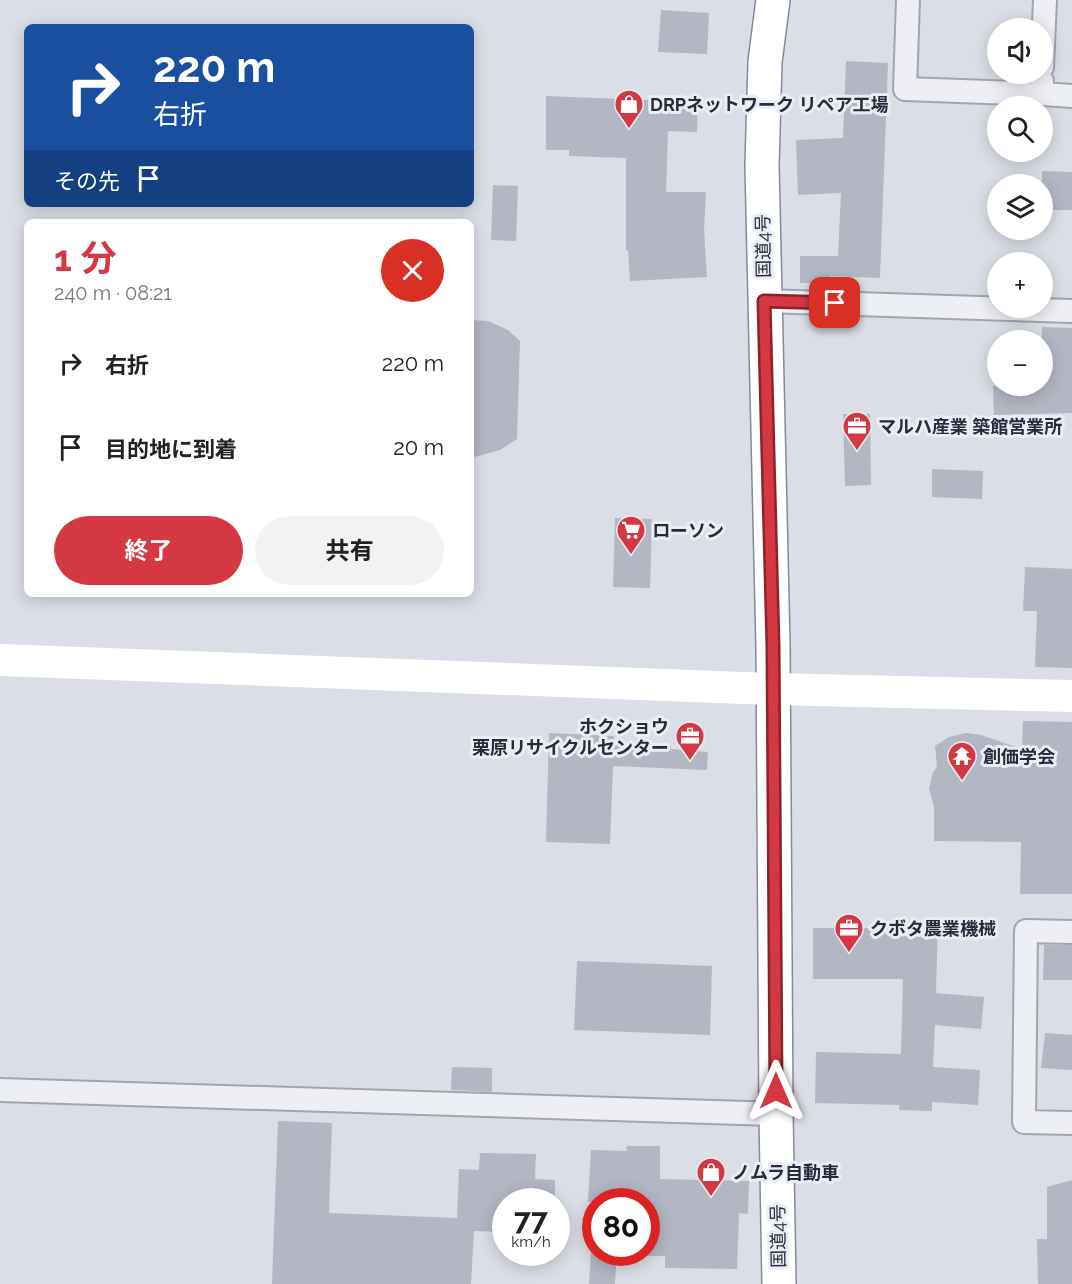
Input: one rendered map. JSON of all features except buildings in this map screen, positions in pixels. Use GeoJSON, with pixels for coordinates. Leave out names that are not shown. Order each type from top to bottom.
{"type":"FeatureCollection","features":[{"type":"Feature","properties":{"kind":"highway","name":"国道4号"},"geometry":{"type":"LineString","coordinates":[[773,0],[765,62],[762,165],[773,689],[779,1284]]}},
{"type":"Feature","properties":{"kind":"street"},"geometry":{"type":"LineString","coordinates":[[908,0],[905,89],[1042,84],[1072,96]]}},
{"type":"Feature","properties":{"kind":"street"},"geometry":{"type":"LineString","coordinates":[[1044,18],[1045,0]]}},
{"type":"Feature","properties":{"kind":"street"},"geometry":{"type":"LineString","coordinates":[[764,301],[1072,311]]}},
{"type":"Feature","properties":{"kind":"street"},"geometry":{"type":"LineString","coordinates":[[0,660],[773,689],[1072,696]]}},
{"type":"Feature","properties":{"kind":"street"},"geometry":{"type":"LineString","coordinates":[[1072,932],[1026,932],[1024,1110],[1024,1122],[1072,1123]]}},
{"type":"Feature","properties":{"kind":"street"},"geometry":{"type":"LineString","coordinates":[[0,1090],[776,1114]]}},
{"type":"Feature","properties":{"kind":"place","name":"DRPネットワーク リペア工場"},"geometry":{"type":"Point","coordinates":[629,130]}},
{"type":"Feature","properties":{"kind":"place","name":"マルハ産業 築館営業所"},"geometry":{"type":"Point","coordinates":[857,452]}},
{"type":"Feature","properties":{"kind":"place","name":"ローソン"},"geometry":{"type":"Point","coordinates":[631,556]}},
{"type":"Feature","properties":{"kind":"place","name":"ホクショウ 栗原リサイクルセンター"},"geometry":{"type":"Point","coordinates":[690,762]}},
{"type":"Feature","properties":{"kind":"place","name":"創価学会"},"geometry":{"type":"Point","coordinates":[962,782]}},
{"type":"Feature","properties":{"kind":"place","name":"クボタ農業機械"},"geometry":{"type":"Point","coordinates":[849,954]}},
{"type":"Feature","properties":{"kind":"place","name":"ノムラ自動車"},"geometry":{"type":"Point","coordinates":[711,1198]}},
{"type":"Feature","properties":{"kind":"route"},"geometry":{"type":"LineString","coordinates":[[776,1091],[773,646],[764,301],[835,303]]}}]}
